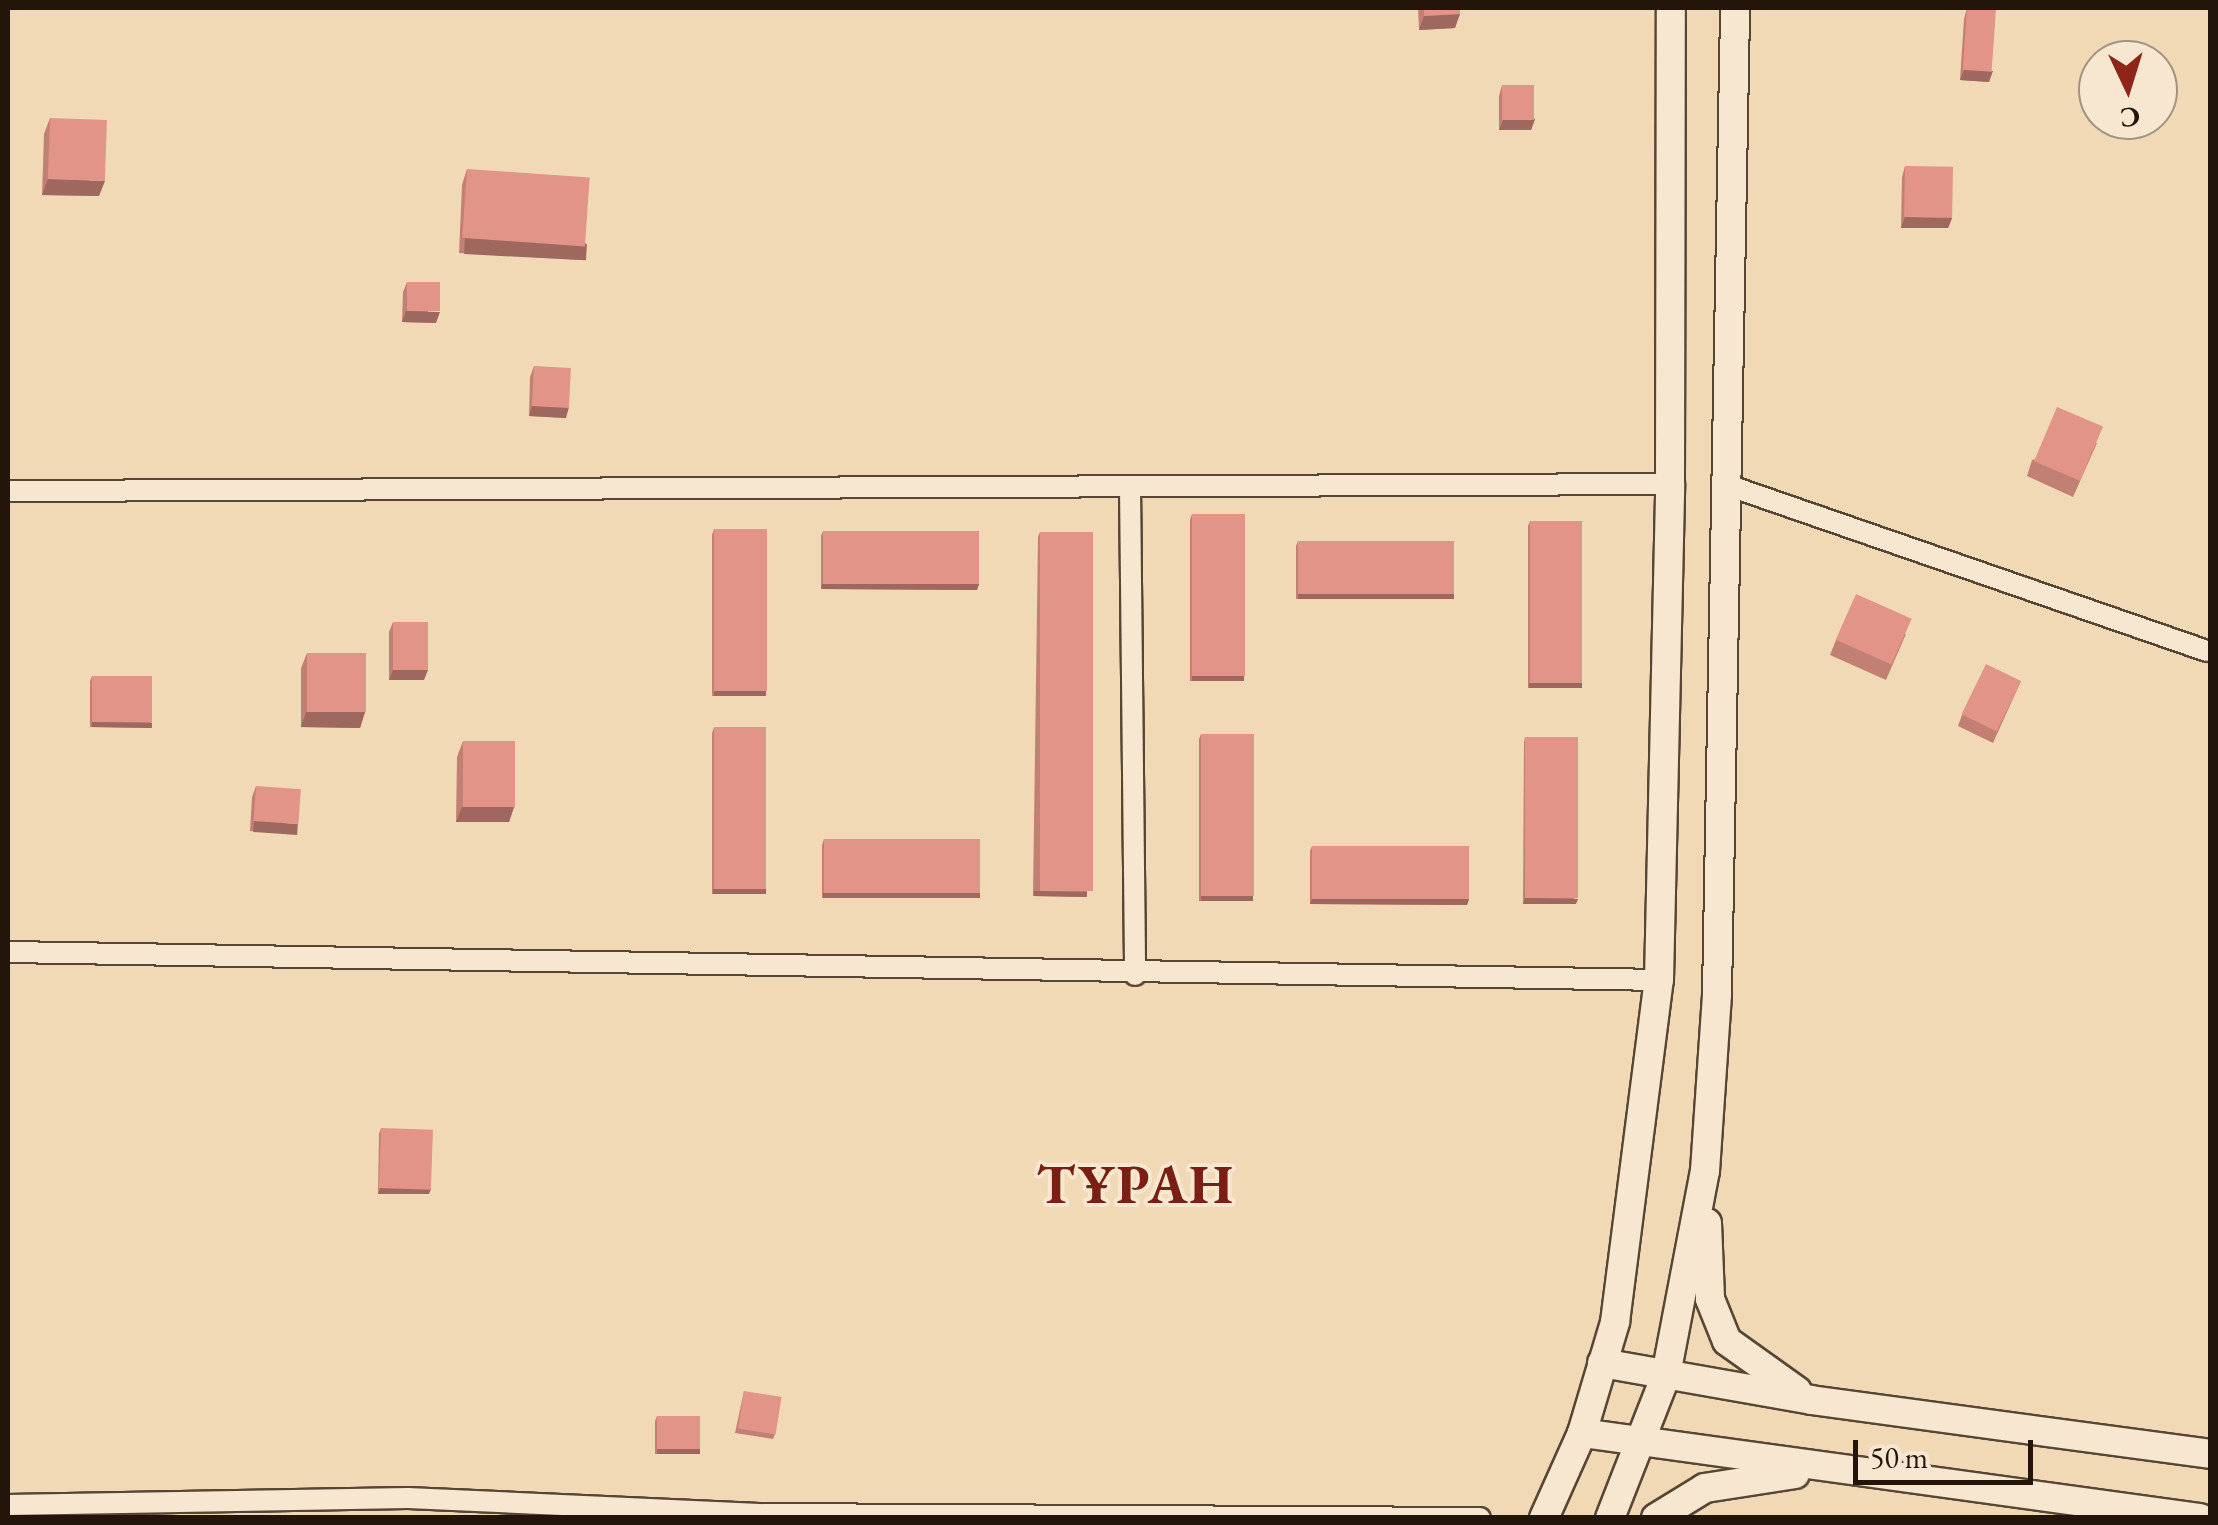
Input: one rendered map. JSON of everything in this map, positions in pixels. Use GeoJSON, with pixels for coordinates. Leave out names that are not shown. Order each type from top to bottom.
{"type":"FeatureCollection","features":[{"type":"Feature","properties":{"kind":"street"},"geometry":{"type":"LineString","coordinates":[[1544,1518],[1582,1433],[1615,1322],[1659,980],[1670,484],[1672,8]]}},
{"type":"Feature","properties":{"kind":"street"},"geometry":{"type":"LineString","coordinates":[[1735,8],[1717,994],[1705,1171],[1710,1299],[1728,1342],[1811,1400]]}},
{"type":"Feature","properties":{"kind":"street"},"geometry":{"type":"LineString","coordinates":[[8,491],[1670,484]]}},
{"type":"Feature","properties":{"kind":"street"},"geometry":{"type":"LineString","coordinates":[[1727,485],[2206,651]]}},
{"type":"Feature","properties":{"kind":"street"},"geometry":{"type":"LineString","coordinates":[[1130,486],[1135,975]]}},
{"type":"Feature","properties":{"kind":"street"},"geometry":{"type":"LineString","coordinates":[[8,952],[1135,975],[1659,980]]}},
{"type":"Feature","properties":{"kind":"street"},"geometry":{"type":"LineString","coordinates":[[1610,1518],[1645,1440],[1666,1374],[1705,1171]]}},
{"type":"Feature","properties":{"kind":"street"},"geometry":{"type":"LineString","coordinates":[[1602,1363],[1811,1400],[2210,1454]]}},
{"type":"Feature","properties":{"kind":"street"},"geometry":{"type":"LineString","coordinates":[[1582,1433],[2200,1518]]}},
{"type":"Feature","properties":{"kind":"street"},"geometry":{"type":"LineString","coordinates":[[1656,1518],[1705,1488],[1743,1478],[1858,1472]]}},
{"type":"Feature","properties":{"kind":"street"},"geometry":{"type":"LineString","coordinates":[[8,1505],[408,1498],[765,1514],[1480,1518]]}},
{"type":"Feature","properties":{"kind":"building"},"geometry":{"type":"Polygon","coordinates":[[[1424,8],[1460,8],[1460,14],[1424,16],[1424,8]]]}},
{"type":"Feature","properties":{"kind":"building"},"geometry":{"type":"Polygon","coordinates":[[[1967,8],[1996,10],[1992,72],[1963,70],[1967,8]]]}},
{"type":"Feature","properties":{"kind":"building"},"geometry":{"type":"Polygon","coordinates":[[[1502,85],[1534,85],[1534,120],[1502,120],[1502,85]]]}},
{"type":"Feature","properties":{"kind":"building"},"geometry":{"type":"Polygon","coordinates":[[[50,118],[107,120],[105,181],[48,179],[50,118]]]}},
{"type":"Feature","properties":{"kind":"building"},"geometry":{"type":"Polygon","coordinates":[[[1905,166],[1953,167],[1952,218],[1904,217],[1905,166]]]}},
{"type":"Feature","properties":{"kind":"building"},"geometry":{"type":"Polygon","coordinates":[[[467,169],[590,178],[585,246],[462,238],[467,169]]]}},
{"type":"Feature","properties":{"kind":"building"},"geometry":{"type":"Polygon","coordinates":[[[407,282],[440,282],[440,311],[407,311],[407,282]]]}},
{"type":"Feature","properties":{"kind":"building"},"geometry":{"type":"Polygon","coordinates":[[[534,366],[571,368],[569,408],[532,406],[534,366]]]}},
{"type":"Feature","properties":{"kind":"building"},"geometry":{"type":"Polygon","coordinates":[[[2057,407],[2103,427],[2080,481],[2034,461],[2057,407]]]}},
{"type":"Feature","properties":{"kind":"building"},"geometry":{"type":"Polygon","coordinates":[[[1192,514],[1245,514],[1245,676],[1192,676],[1192,514]]]}},
{"type":"Feature","properties":{"kind":"building"},"geometry":{"type":"Polygon","coordinates":[[[1530,521],[1582,521],[1582,683],[1530,683],[1530,521]]]}},
{"type":"Feature","properties":{"kind":"building"},"geometry":{"type":"Polygon","coordinates":[[[714,529],[767,529],[767,691],[714,691],[714,529]]]}},
{"type":"Feature","properties":{"kind":"building"},"geometry":{"type":"Polygon","coordinates":[[[823,531],[979,531],[979,584],[823,584],[823,531]]]}},
{"type":"Feature","properties":{"kind":"building"},"geometry":{"type":"Polygon","coordinates":[[[1040,532],[1093,532],[1093,891],[1040,891],[1040,532]]]}},
{"type":"Feature","properties":{"kind":"building"},"geometry":{"type":"Polygon","coordinates":[[[1298,541],[1454,541],[1454,594],[1298,594],[1298,541]]]}},
{"type":"Feature","properties":{"kind":"building"},"geometry":{"type":"Polygon","coordinates":[[[1856,594],[1912,619],[1891,664],[1836,640],[1856,594]]]}},
{"type":"Feature","properties":{"kind":"building"},"geometry":{"type":"Polygon","coordinates":[[[393,622],[428,622],[428,670],[393,670],[393,622]]]}},
{"type":"Feature","properties":{"kind":"building"},"geometry":{"type":"Polygon","coordinates":[[[307,653],[366,653],[366,712],[307,712],[307,653]]]}},
{"type":"Feature","properties":{"kind":"building"},"geometry":{"type":"Polygon","coordinates":[[[1986,664],[2021,681],[1997,731],[1961,714],[1986,664]]]}},
{"type":"Feature","properties":{"kind":"building"},"geometry":{"type":"Polygon","coordinates":[[[92,676],[152,676],[152,722],[92,722],[92,676]]]}},
{"type":"Feature","properties":{"kind":"building"},"geometry":{"type":"Polygon","coordinates":[[[714,727],[766,727],[766,889],[714,889],[714,727]]]}},
{"type":"Feature","properties":{"kind":"building"},"geometry":{"type":"Polygon","coordinates":[[[1201,734],[1254,734],[1254,896],[1201,896],[1201,734]]]}},
{"type":"Feature","properties":{"kind":"building"},"geometry":{"type":"Polygon","coordinates":[[[1525,737],[1578,737],[1578,898],[1525,898],[1525,737]]]}},
{"type":"Feature","properties":{"kind":"building"},"geometry":{"type":"Polygon","coordinates":[[[463,741],[515,741],[515,807],[463,807],[463,741]]]}},
{"type":"Feature","properties":{"kind":"building"},"geometry":{"type":"Polygon","coordinates":[[[256,786],[301,789],[298,824],[254,821],[256,786]]]}},
{"type":"Feature","properties":{"kind":"building"},"geometry":{"type":"Polygon","coordinates":[[[824,839],[980,839],[980,893],[824,893],[824,839]]]}},
{"type":"Feature","properties":{"kind":"building"},"geometry":{"type":"Polygon","coordinates":[[[1312,846],[1469,846],[1469,899],[1312,899],[1312,846]]]}},
{"type":"Feature","properties":{"kind":"building"},"geometry":{"type":"Polygon","coordinates":[[[381,1128],[433,1130],[431,1190],[379,1188],[381,1128]]]}},
{"type":"Feature","properties":{"kind":"building"},"geometry":{"type":"Polygon","coordinates":[[[744,1391],[782,1397],[776,1434],[738,1429],[744,1391]]]}},
{"type":"Feature","properties":{"kind":"building"},"geometry":{"type":"Polygon","coordinates":[[[657,1416],[700,1416],[700,1449],[657,1449],[657,1416]]]}},
{"type":"Feature","properties":{"kind":"district","name":"ТҰРАН"},"geometry":{"type":"Point","coordinates":[1136,1184]}}]}
